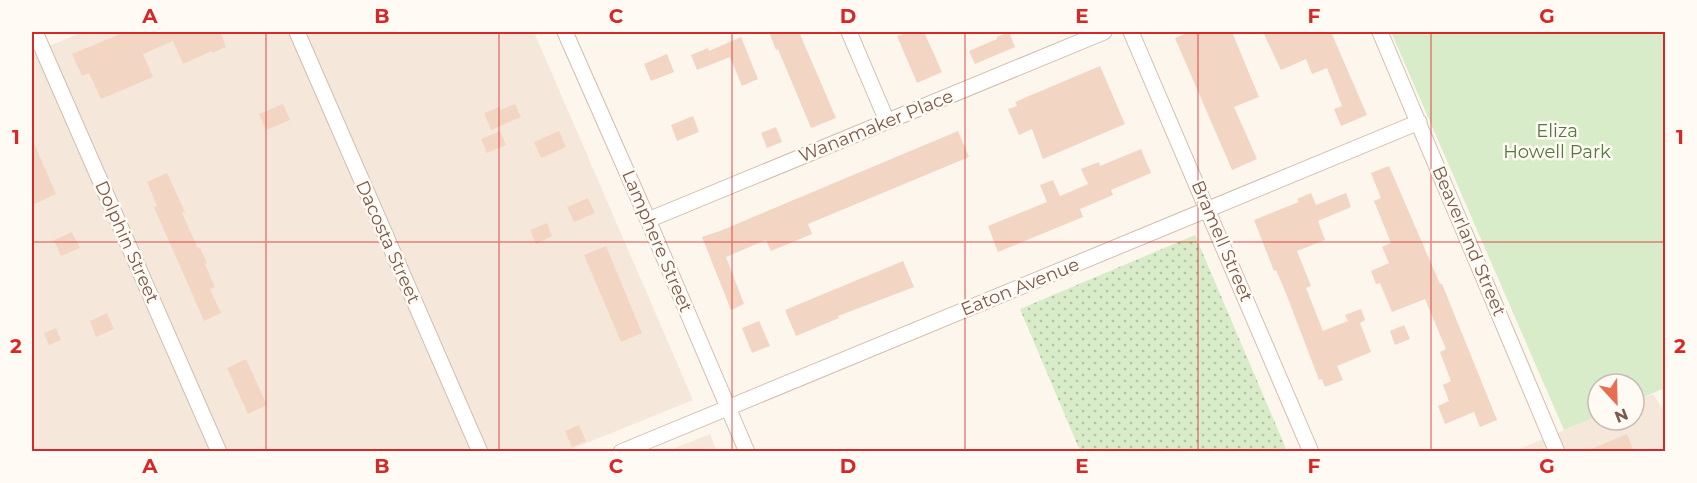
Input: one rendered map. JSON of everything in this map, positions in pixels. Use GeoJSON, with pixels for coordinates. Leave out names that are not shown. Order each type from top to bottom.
{"type":"FeatureCollection","features":[{"type":"Feature","properties":{"kind":"street","name":"Dolphin Street"},"geometry":{"type":"LineString","coordinates":[[35,32],[219,452]]}},
{"type":"Feature","properties":{"kind":"street","name":"Dacosta Street"},"geometry":{"type":"LineString","coordinates":[[297,32],[480,452]]}},
{"type":"Feature","properties":{"kind":"street","name":"Lamphere Street"},"geometry":{"type":"LineString","coordinates":[[565,32],[747,452]]}},
{"type":"Feature","properties":{"kind":"street"},"geometry":{"type":"LineString","coordinates":[[849,32],[887,121]]}},
{"type":"Feature","properties":{"kind":"street","name":"Wanamaker Place"},"geometry":{"type":"LineString","coordinates":[[648,220],[1104,32]]}},
{"type":"Feature","properties":{"kind":"street","name":"Bramell Street"},"geometry":{"type":"LineString","coordinates":[[1131,32],[1311,452]]}},
{"type":"Feature","properties":{"kind":"street","name":"Beaverland Street"},"geometry":{"type":"LineString","coordinates":[[1380,32],[1557,452]]}},
{"type":"Feature","properties":{"kind":"street","name":"Eaton Avenue"},"geometry":{"type":"LineString","coordinates":[[621,452],[1419,122]]}},
{"type":"Feature","properties":{"kind":"shaded area"},"geometry":{"type":"Polygon","coordinates":[[[83,32],[534,32],[693,400],[567,451],[32,451],[32,53],[83,32]]]}},
{"type":"Feature","properties":{"kind":"shaded area"},"geometry":{"type":"Polygon","coordinates":[[[1653,394],[1665,413],[1665,451],[1512,452],[1586,421],[1586,432],[1646,432],[1646,397],[1653,394]]]}},
{"type":"Feature","properties":{"kind":"shaded area"},"geometry":{"type":"Polygon","coordinates":[[[710,434],[717,451],[668,451],[710,434]]]}},
{"type":"Feature","properties":{"kind":"green space","name":"Eliza Howell Park"},"geometry":{"type":"Polygon","coordinates":[[[1391,32],[1665,32],[1665,388],[1646,396],[1646,372],[1586,372],[1586,421],[1564,430],[1391,32]]]}},
{"type":"Feature","properties":{"kind":"green space"},"geometry":{"type":"Polygon","coordinates":[[[1195,235],[1287,451],[1080,451],[1020,309],[1195,235]]]}},
{"type":"Feature","properties":{"kind":"building"},"geometry":{"type":"Polygon","coordinates":[[[125,32],[220,32],[226,47],[183,64],[173,41],[143,54],[153,77],[101,99],[89,73],[82,76],[72,54],[125,32]]]}},
{"type":"Feature","properties":{"kind":"building"},"geometry":{"type":"Polygon","coordinates":[[[769,32],[799,32],[836,118],[811,128],[769,32]]]}},
{"type":"Feature","properties":{"kind":"building"},"geometry":{"type":"Polygon","coordinates":[[[909,32],[924,32],[942,72],[917,83],[897,36],[909,32]]]}},
{"type":"Feature","properties":{"kind":"building"},"geometry":{"type":"Polygon","coordinates":[[[1009,32],[1015,47],[975,64],[969,51],[1009,32]]]}},
{"type":"Feature","properties":{"kind":"building"},"geometry":{"type":"Polygon","coordinates":[[[1190,32],[1232,32],[1259,97],[1234,107],[1257,159],[1232,170],[1175,38],[1190,32]]]}},
{"type":"Feature","properties":{"kind":"building"},"geometry":{"type":"Polygon","coordinates":[[[1263,32],[1331,32],[1367,115],[1341,126],[1334,109],[1342,106],[1327,68],[1312,74],[1306,59],[1281,70],[1263,32]]]}},
{"type":"Feature","properties":{"kind":"building"},"geometry":{"type":"Polygon","coordinates":[[[741,37],[758,79],[742,86],[730,57],[697,70],[691,55],[708,48],[709,51],[741,37]]]}},
{"type":"Feature","properties":{"kind":"building"},"geometry":{"type":"Polygon","coordinates":[[[667,54],[674,72],[651,81],[644,64],[667,54]]]}},
{"type":"Feature","properties":{"kind":"building"},"geometry":{"type":"Polygon","coordinates":[[[1100,66],[1125,124],[1043,159],[1032,129],[1019,135],[1008,109],[1017,106],[1015,102],[1100,66]]]}},
{"type":"Feature","properties":{"kind":"building"},"geometry":{"type":"Polygon","coordinates":[[[283,104],[290,120],[266,130],[259,114],[283,104]]]}},
{"type":"Feature","properties":{"kind":"building"},"geometry":{"type":"Polygon","coordinates":[[[515,104],[521,117],[491,130],[484,113],[515,104]]]}},
{"type":"Feature","properties":{"kind":"building"},"geometry":{"type":"Polygon","coordinates":[[[693,116],[699,132],[677,141],[671,125],[693,116]]]}},
{"type":"Feature","properties":{"kind":"building"},"geometry":{"type":"Polygon","coordinates":[[[776,127],[782,142],[767,148],[761,133],[776,127]]]}},
{"type":"Feature","properties":{"kind":"building"},"geometry":{"type":"Polygon","coordinates":[[[500,131],[506,145],[487,153],[481,139],[500,131]]]}},
{"type":"Feature","properties":{"kind":"building"},"geometry":{"type":"Polygon","coordinates":[[[559,131],[566,147],[541,158],[534,142],[559,131]]]}},
{"type":"Feature","properties":{"kind":"building"},"geometry":{"type":"Polygon","coordinates":[[[958,131],[969,157],[808,224],[812,234],[771,251],[766,240],[726,257],[744,304],[731,310],[702,237],[958,131]]]}},
{"type":"Feature","properties":{"kind":"building"},"geometry":{"type":"Polygon","coordinates":[[[32,139],[56,194],[32,205],[32,139]]]}},
{"type":"Feature","properties":{"kind":"building"},"geometry":{"type":"Polygon","coordinates":[[[1141,149],[1151,173],[1111,190],[1113,195],[1080,209],[1083,217],[998,252],[988,226],[1047,202],[1040,185],[1053,180],[1060,196],[1088,184],[1081,169],[1099,162],[1100,166],[1141,149]]]}},
{"type":"Feature","properties":{"kind":"building"},"geometry":{"type":"Polygon","coordinates":[[[1389,166],[1440,284],[1442,284],[1497,420],[1480,427],[1474,412],[1445,424],[1438,406],[1449,401],[1443,385],[1451,381],[1440,352],[1446,349],[1425,299],[1392,312],[1380,283],[1376,284],[1371,271],[1389,263],[1382,247],[1391,243],[1374,201],[1381,198],[1371,173],[1389,166]]]}},
{"type":"Feature","properties":{"kind":"building"},"geometry":{"type":"Polygon","coordinates":[[[167,173],[185,212],[182,213],[198,249],[200,248],[207,263],[205,264],[215,287],[210,289],[221,313],[204,321],[154,207],[157,206],[147,182],[167,173]]]}},
{"type":"Feature","properties":{"kind":"building"},"geometry":{"type":"Polygon","coordinates":[[[1311,193],[1316,205],[1346,193],[1351,207],[1318,221],[1325,240],[1297,251],[1311,286],[1306,288],[1323,331],[1348,321],[1345,315],[1361,309],[1365,320],[1360,323],[1371,352],[1337,366],[1343,380],[1325,387],[1322,379],[1319,380],[1287,296],[1276,270],[1274,271],[1254,220],[1299,202],[1297,199],[1311,193]]]}},
{"type":"Feature","properties":{"kind":"building"},"geometry":{"type":"Polygon","coordinates":[[[588,198],[595,213],[574,222],[567,207],[588,198]]]}},
{"type":"Feature","properties":{"kind":"building"},"geometry":{"type":"Polygon","coordinates":[[[547,223],[552,236],[536,244],[530,230],[547,223]]]}},
{"type":"Feature","properties":{"kind":"building"},"geometry":{"type":"Polygon","coordinates":[[[72,232],[80,248],[61,256],[54,240],[72,232]]]}},
{"type":"Feature","properties":{"kind":"building"},"geometry":{"type":"Polygon","coordinates":[[[606,246],[642,333],[621,342],[584,255],[606,246]]]}},
{"type":"Feature","properties":{"kind":"building"},"geometry":{"type":"Polygon","coordinates":[[[903,261],[914,287],[838,316],[839,318],[796,336],[785,310],[903,261]]]}},
{"type":"Feature","properties":{"kind":"building"},"geometry":{"type":"Polygon","coordinates":[[[107,313],[114,329],[96,337],[90,321],[107,313]]]}},
{"type":"Feature","properties":{"kind":"building"},"geometry":{"type":"Polygon","coordinates":[[[759,321],[770,346],[752,353],[742,328],[759,321]]]}},
{"type":"Feature","properties":{"kind":"building"},"geometry":{"type":"Polygon","coordinates":[[[1404,325],[1410,339],[1395,345],[1390,331],[1404,325]]]}},
{"type":"Feature","properties":{"kind":"building"},"geometry":{"type":"Polygon","coordinates":[[[56,328],[61,340],[49,345],[44,333],[56,328]]]}},
{"type":"Feature","properties":{"kind":"building"},"geometry":{"type":"Polygon","coordinates":[[[246,359],[267,405],[248,414],[227,368],[246,359]]]}},
{"type":"Feature","properties":{"kind":"building"},"geometry":{"type":"Polygon","coordinates":[[[579,425],[586,441],[572,447],[565,431],[579,425]]]}},
{"type":"Feature","properties":{"kind":"building"},"geometry":{"type":"Polygon","coordinates":[[[1627,434],[1633,449],[1626,452],[1584,452],[1627,434]]]}}]}
